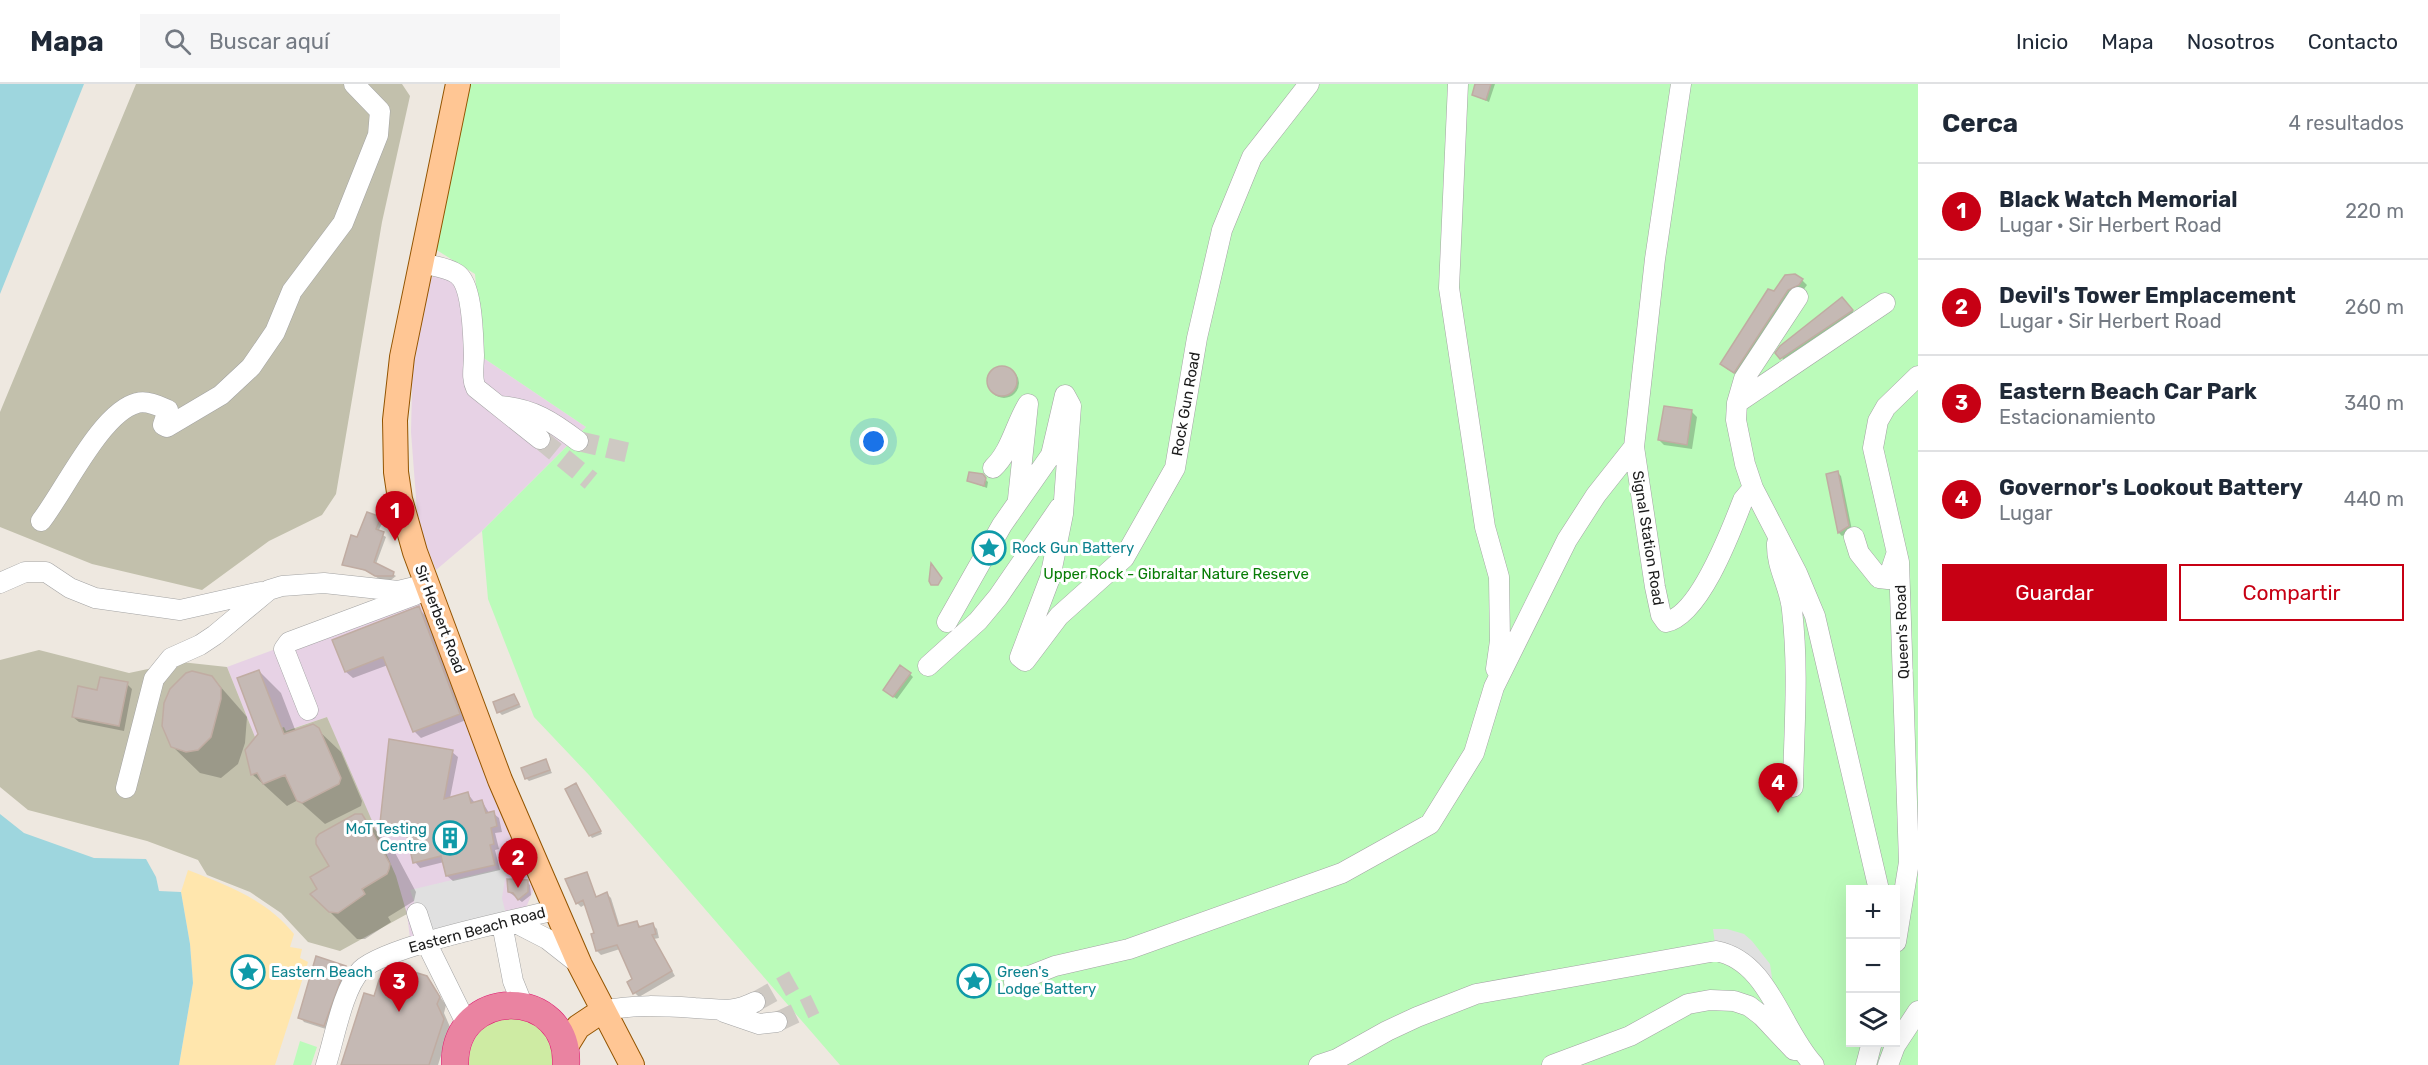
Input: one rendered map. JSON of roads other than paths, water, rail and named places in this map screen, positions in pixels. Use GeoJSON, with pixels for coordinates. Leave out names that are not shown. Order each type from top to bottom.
{"type":"FeatureCollection","features":[{"type":"Feature","properties":{"kind":"highway"},"geometry":{"type":"LineString","coordinates":[[455,1065],[456,1047],[463,1031],[474,1018],[489,1009],[506,1005],[523,1006],[537,1011],[550,1021],[570,1047]]}},
{"type":"Feature","properties":{"kind":"main road","name":"Sir Herbert Road"},"geometry":{"type":"LineString","coordinates":[[458,84],[402,357],[395,447],[400,498],[428,587],[500,780],[580,965],[629,1062]]}},
{"type":"Feature","properties":{"kind":"main road"},"geometry":{"type":"LineString","coordinates":[[570,1047],[602,1011]]}},
{"type":"Feature","properties":{"kind":"street"},"geometry":{"type":"LineString","coordinates":[[41,521],[57,501],[85,453],[117,414],[137,402],[155,404],[168,410],[163,425],[167,427],[221,395],[251,367],[275,332],[292,291],[343,223],[378,135],[380,111],[354,84]]}},
{"type":"Feature","properties":{"kind":"street","name":"Rock Gun Road"},"geometry":{"type":"LineString","coordinates":[[1017,501],[1051,455],[1065,395],[1071,405],[1064,502],[1050,578],[1020,657],[1025,661],[1059,616],[1124,558],[1175,468],[1197,338],[1221,230],[1252,157],[1309,84]]}},
{"type":"Feature","properties":{"kind":"street"},"geometry":{"type":"LineString","coordinates":[[1014,982],[1055,966],[1129,949],[1342,873],[1430,824],[1474,753],[1494,687],[1500,641],[1499,577],[1485,527],[1449,288],[1458,84]]}},
{"type":"Feature","properties":{"kind":"street","name":"Signal Station Road"},"geometry":{"type":"LineString","coordinates":[[1681,84],[1655,260],[1634,447],[1655,587],[1661,615],[1666,622],[1676,620],[1700,594],[1743,500],[1753,488]]}},
{"type":"Feature","properties":{"kind":"street"},"geometry":{"type":"LineString","coordinates":[[421,263],[456,273],[466,284],[474,350],[473,382],[476,388],[540,439]]}},
{"type":"Feature","properties":{"kind":"street"},"geometry":{"type":"LineString","coordinates":[[1798,297],[1750,369],[1737,403],[1737,428],[1753,488],[1797,573],[1815,616],[1878,885]]}},
{"type":"Feature","properties":{"kind":"street"},"geometry":{"type":"LineString","coordinates":[[1737,403],[1886,303]]}},
{"type":"Feature","properties":{"kind":"street","name":"Queen's Road"},"geometry":{"type":"LineString","coordinates":[[1896,939],[1909,862],[1905,782],[1903,640],[1899,562],[1873,448],[1878,421],[1886,407],[1918,376]]}},
{"type":"Feature","properties":{"kind":"street"},"geometry":{"type":"LineString","coordinates":[[947,621],[1017,501],[1028,404],[1017,422],[1004,458],[993,468]]}},
{"type":"Feature","properties":{"kind":"street"},"geometry":{"type":"LineString","coordinates":[[500,406],[530,411],[550,420],[578,441]]}},
{"type":"Feature","properties":{"kind":"street"},"geometry":{"type":"LineString","coordinates":[[1494,687],[1567,540],[1596,495],[1634,447]]}},
{"type":"Feature","properties":{"kind":"street"},"geometry":{"type":"LineString","coordinates":[[927,666],[978,621],[998,597],[1064,502]]}},
{"type":"Feature","properties":{"kind":"street"},"geometry":{"type":"LineString","coordinates":[[1777,537],[1776,560],[1792,608],[1797,707],[1793,787]]}},
{"type":"Feature","properties":{"kind":"street"},"geometry":{"type":"LineString","coordinates":[[1854,537],[1859,553],[1879,578],[1888,579],[1896,552]]}},
{"type":"Feature","properties":{"kind":"street"},"geometry":{"type":"LineString","coordinates":[[0,583],[25,572],[46,572],[70,588],[95,598],[180,610],[282,586],[324,583],[398,591],[428,587]]}},
{"type":"Feature","properties":{"kind":"street"},"geometry":{"type":"LineString","coordinates":[[308,710],[284,649],[289,642],[428,587]]}},
{"type":"Feature","properties":{"kind":"street"},"geometry":{"type":"LineString","coordinates":[[126,788],[154,679],[171,658],[207,640],[269,590]]}},
{"type":"Feature","properties":{"kind":"street"},"geometry":{"type":"LineString","coordinates":[[1782,767],[1794,735]]}},
{"type":"Feature","properties":{"kind":"street"},"geometry":{"type":"LineString","coordinates":[[513,921],[537,901],[540,873]]}},
{"type":"Feature","properties":{"kind":"street","name":"Eastern Beach Road"},"geometry":{"type":"LineString","coordinates":[[326,1065],[351,985],[361,970],[402,949],[555,910]]}},
{"type":"Feature","properties":{"kind":"street"},"geometry":{"type":"LineString","coordinates":[[417,913],[427,944],[464,1019],[463,1031]]}},
{"type":"Feature","properties":{"kind":"street"},"geometry":{"type":"LineString","coordinates":[[513,921],[547,939],[580,965]]}},
{"type":"Feature","properties":{"kind":"street"},"geometry":{"type":"LineString","coordinates":[[513,921],[514,988],[523,1006]]}},
{"type":"Feature","properties":{"kind":"street"},"geometry":{"type":"LineString","coordinates":[[1319,1065],[1337,1059],[1387,1030],[1476,994],[1716,951],[1731,954],[1751,970],[1811,1061]]}},
{"type":"Feature","properties":{"kind":"street"},"geometry":{"type":"LineString","coordinates":[[1552,1065],[1630,1036],[1688,1004],[1710,1000],[1740,1002],[1749,1006],[1768,1022],[1791,1048],[1811,1061]]}},
{"type":"Feature","properties":{"kind":"street"},"geometry":{"type":"LineString","coordinates":[[724,1012],[740,1010],[755,1002]]}},
{"type":"Feature","properties":{"kind":"street"},"geometry":{"type":"LineString","coordinates":[[602,1011],[623,1006],[705,1008],[759,1024],[777,1022]]}},
{"type":"Feature","properties":{"kind":"street"},"geometry":{"type":"LineString","coordinates":[[1888,1065],[1895,1046],[1918,1011]]}},
{"type":"Feature","properties":{"kind":"street"},"geometry":{"type":"LineString","coordinates":[[1866,1065],[1871,1047]]}},
{"type":"Feature","properties":{"kind":"water"},"geometry":{"type":"Polygon","coordinates":[[[0,84],[84,84],[0,294],[0,84]]]}},
{"type":"Feature","properties":{"kind":"water"},"geometry":{"type":"Polygon","coordinates":[[[0,814],[24,833],[94,858],[146,859],[156,877],[159,891],[181,892],[190,944],[193,983],[179,1065],[0,1065],[0,814]]]}},
{"type":"Feature","properties":{"kind":"tunnel"},"geometry":{"type":"LineString","coordinates":[[540,439],[591,481]]}},
{"type":"Feature","properties":{"kind":"tunnel"},"geometry":{"type":"LineString","coordinates":[[578,441],[630,453]]}},
{"type":"Feature","properties":{"kind":"tunnel"},"geometry":{"type":"LineString","coordinates":[[755,1002],[794,980]]}},
{"type":"Feature","properties":{"kind":"tunnel"},"geometry":{"type":"LineString","coordinates":[[777,1022],[815,1004]]}},
{"type":"Feature","properties":{"kind":"place","name":"Black Watch Memorial"},"geometry":{"type":"Point","coordinates":[395,541]}},
{"type":"Feature","properties":{"kind":"place","name":"Rock Gun Battery"},"geometry":{"type":"Point","coordinates":[989,548]}},
{"type":"Feature","properties":{"kind":"place","name":"Governor's Lookout Battery"},"geometry":{"type":"Point","coordinates":[1778,813]}},
{"type":"Feature","properties":{"kind":"place","name":"MoT Testing Centre"},"geometry":{"type":"Point","coordinates":[450,838]}},
{"type":"Feature","properties":{"kind":"place","name":"Devil's Tower Emplacement"},"geometry":{"type":"Point","coordinates":[518,888]}},
{"type":"Feature","properties":{"kind":"place","name":"Eastern Beach"},"geometry":{"type":"Point","coordinates":[248,972]}},
{"type":"Feature","properties":{"kind":"place","name":"Green's Lodge Battery"},"geometry":{"type":"Point","coordinates":[974,981]}},
{"type":"Feature","properties":{"kind":"place","name":"Eastern Beach Car Park"},"geometry":{"type":"Point","coordinates":[399,1012]}},
{"type":"Feature","properties":{"kind":"park label","name":"Upper Rock - Gibraltar Nature Reserve"},"geometry":{"type":"Point","coordinates":[1176,574]}}]}
